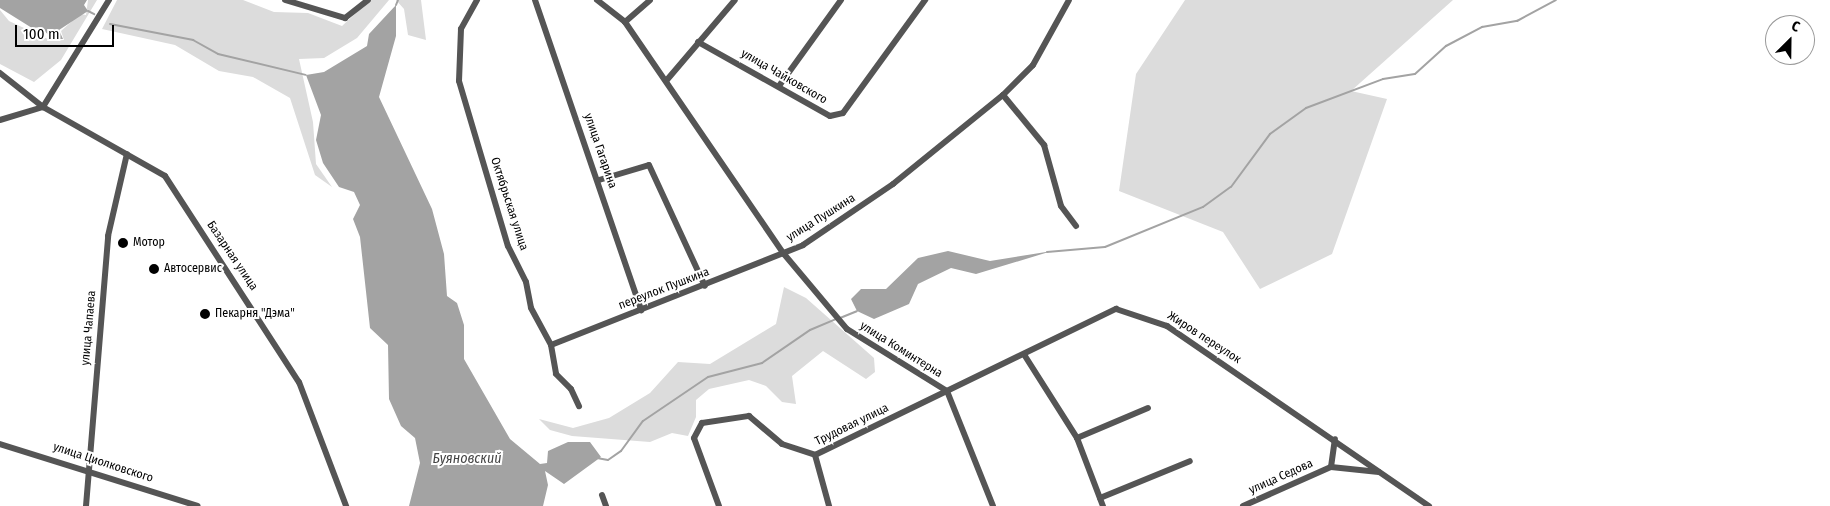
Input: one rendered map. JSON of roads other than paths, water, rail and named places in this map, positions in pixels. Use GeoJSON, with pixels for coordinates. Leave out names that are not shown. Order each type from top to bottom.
{"type":"FeatureCollection","features":[{"type":"Feature","properties":{"kind":"street"},"geometry":{"type":"LineString","coordinates":[[0,120],[43,107],[109,0]]}},
{"type":"Feature","properties":{"kind":"street"},"geometry":{"type":"LineString","coordinates":[[285,0],[345,18],[368,0]]}},
{"type":"Feature","properties":{"kind":"street","name":"Октябрьская улица"},"geometry":{"type":"LineString","coordinates":[[477,0],[461,30],[459,81],[508,246],[526,282],[531,308],[551,345],[556,374],[571,389],[579,406]]}},
{"type":"Feature","properties":{"kind":"street","name":"улица Гагарина"},"geometry":{"type":"LineString","coordinates":[[534,0],[599,180],[641,310]]}},
{"type":"Feature","properties":{"kind":"street","name":"улица Пушкина"},"geometry":{"type":"LineString","coordinates":[[596,0],[625,22],[784,254],[893,184],[1003,96],[1033,65],[1069,0]]}},
{"type":"Feature","properties":{"kind":"street"},"geometry":{"type":"LineString","coordinates":[[625,22],[650,0]]}},
{"type":"Feature","properties":{"kind":"street"},"geometry":{"type":"LineString","coordinates":[[666,80],[735,0]]}},
{"type":"Feature","properties":{"kind":"street"},"geometry":{"type":"LineString","coordinates":[[779,86],[840,0]]}},
{"type":"Feature","properties":{"kind":"street","name":"улица Чайковского"},"geometry":{"type":"LineString","coordinates":[[698,42],[830,116],[843,113],[925,0]]}},
{"type":"Feature","properties":{"kind":"street","name":"Базарная улица"},"geometry":{"type":"LineString","coordinates":[[0,73],[43,107],[165,176],[272,335],[299,382],[346,506]]}},
{"type":"Feature","properties":{"kind":"street"},"geometry":{"type":"LineString","coordinates":[[1003,96],[1044,145],[1061,206],[1076,226]]}},
{"type":"Feature","properties":{"kind":"street","name":"улица Чапаева"},"geometry":{"type":"LineString","coordinates":[[86,506],[108,236],[127,154]]}},
{"type":"Feature","properties":{"kind":"street"},"geometry":{"type":"LineString","coordinates":[[599,180],[649,165],[705,286]]}},
{"type":"Feature","properties":{"kind":"street","name":"переулок Пушкина"},"geometry":{"type":"LineString","coordinates":[[551,345],[784,254]]}},
{"type":"Feature","properties":{"kind":"street","name":"улица Коминтерна"},"geometry":{"type":"LineString","coordinates":[[784,254],[846,329],[947,392],[993,506]]}},
{"type":"Feature","properties":{"kind":"street","name":"Жиров переулок"},"geometry":{"type":"LineString","coordinates":[[947,392],[1025,356],[1116,309],[1141,314],[1167,326],[1335,439],[1429,506]]}},
{"type":"Feature","properties":{"kind":"street"},"geometry":{"type":"LineString","coordinates":[[1025,356],[1076,438],[1103,506]]}},
{"type":"Feature","properties":{"kind":"street","name":"Трудовая улица"},"geometry":{"type":"LineString","coordinates":[[830,506],[815,455],[947,392]]}},
{"type":"Feature","properties":{"kind":"street"},"geometry":{"type":"LineString","coordinates":[[1076,438],[1148,408]]}},
{"type":"Feature","properties":{"kind":"street"},"geometry":{"type":"LineString","coordinates":[[718,506],[694,438],[702,423],[749,416],[782,444],[815,455]]}},
{"type":"Feature","properties":{"kind":"street","name":"улица Седова"},"geometry":{"type":"LineString","coordinates":[[1243,506],[1331,467],[1335,439]]}},
{"type":"Feature","properties":{"kind":"street","name":"улица Циолковского"},"geometry":{"type":"LineString","coordinates":[[0,444],[89,468],[198,506]]}},
{"type":"Feature","properties":{"kind":"street"},"geometry":{"type":"LineString","coordinates":[[1100,498],[1190,461]]}},
{"type":"Feature","properties":{"kind":"street"},"geometry":{"type":"LineString","coordinates":[[1331,467],[1381,472]]}},
{"type":"Feature","properties":{"kind":"street"},"geometry":{"type":"LineString","coordinates":[[602,495],[606,506]]}},
{"type":"Feature","properties":{"kind":"water"},"geometry":{"type":"Polygon","coordinates":[[[0,0],[87,0],[84,5],[88,11],[59,30],[63,39],[52,39],[41,27],[32,28],[0,8],[0,0]]]}},
{"type":"Feature","properties":{"kind":"water","name":"Буяновский"},"geometry":{"type":"Polygon","coordinates":[[[396,5],[396,36],[379,97],[432,209],[444,254],[447,296],[457,303],[464,325],[464,359],[510,439],[540,464],[547,463],[548,451],[568,442],[590,442],[601,457],[564,484],[545,471],[548,485],[543,506],[409,506],[420,463],[415,438],[401,426],[389,399],[388,345],[370,328],[360,237],[353,219],[360,205],[354,192],[339,187],[323,163],[316,140],[321,115],[306,75],[324,72],[367,46],[369,34],[396,5]]]}},
{"type":"Feature","properties":{"kind":"water"},"geometry":{"type":"Polygon","coordinates":[[[948,251],[990,261],[1052,251],[976,274],[951,268],[918,284],[909,304],[874,319],[857,311],[851,299],[861,289],[886,289],[918,258],[948,251]]]}},
{"type":"Feature","properties":{"kind":"waterway"},"geometry":{"type":"LineString","coordinates":[[396,5],[398,0]]}},
{"type":"Feature","properties":{"kind":"waterway"},"geometry":{"type":"LineString","coordinates":[[1047,252],[1105,247],[1203,207],[1231,187],[1270,134],[1306,108],[1383,79],[1415,74],[1446,46],[1482,27],[1517,21],[1556,0]]}},
{"type":"Feature","properties":{"kind":"waterway"},"geometry":{"type":"LineString","coordinates":[[88,11],[94,14]]}},
{"type":"Feature","properties":{"kind":"waterway"},"geometry":{"type":"LineString","coordinates":[[110,24],[193,40],[218,54],[306,75]]}},
{"type":"Feature","properties":{"kind":"waterway"},"geometry":{"type":"LineString","coordinates":[[840,318],[857,311]]}},
{"type":"Feature","properties":{"kind":"waterway"},"geometry":{"type":"LineString","coordinates":[[597,458],[608,460],[621,451],[643,421],[708,377],[762,363],[810,330],[836,319]]}},
{"type":"Feature","properties":{"kind":"place","name":"Мотор"},"geometry":{"type":"Point","coordinates":[123,243]}},
{"type":"Feature","properties":{"kind":"place","name":"Автосервис"},"geometry":{"type":"Point","coordinates":[154,269]}},
{"type":"Feature","properties":{"kind":"place","name":"Пекарня \"Дэма\""},"geometry":{"type":"Point","coordinates":[205,314]}}]}
